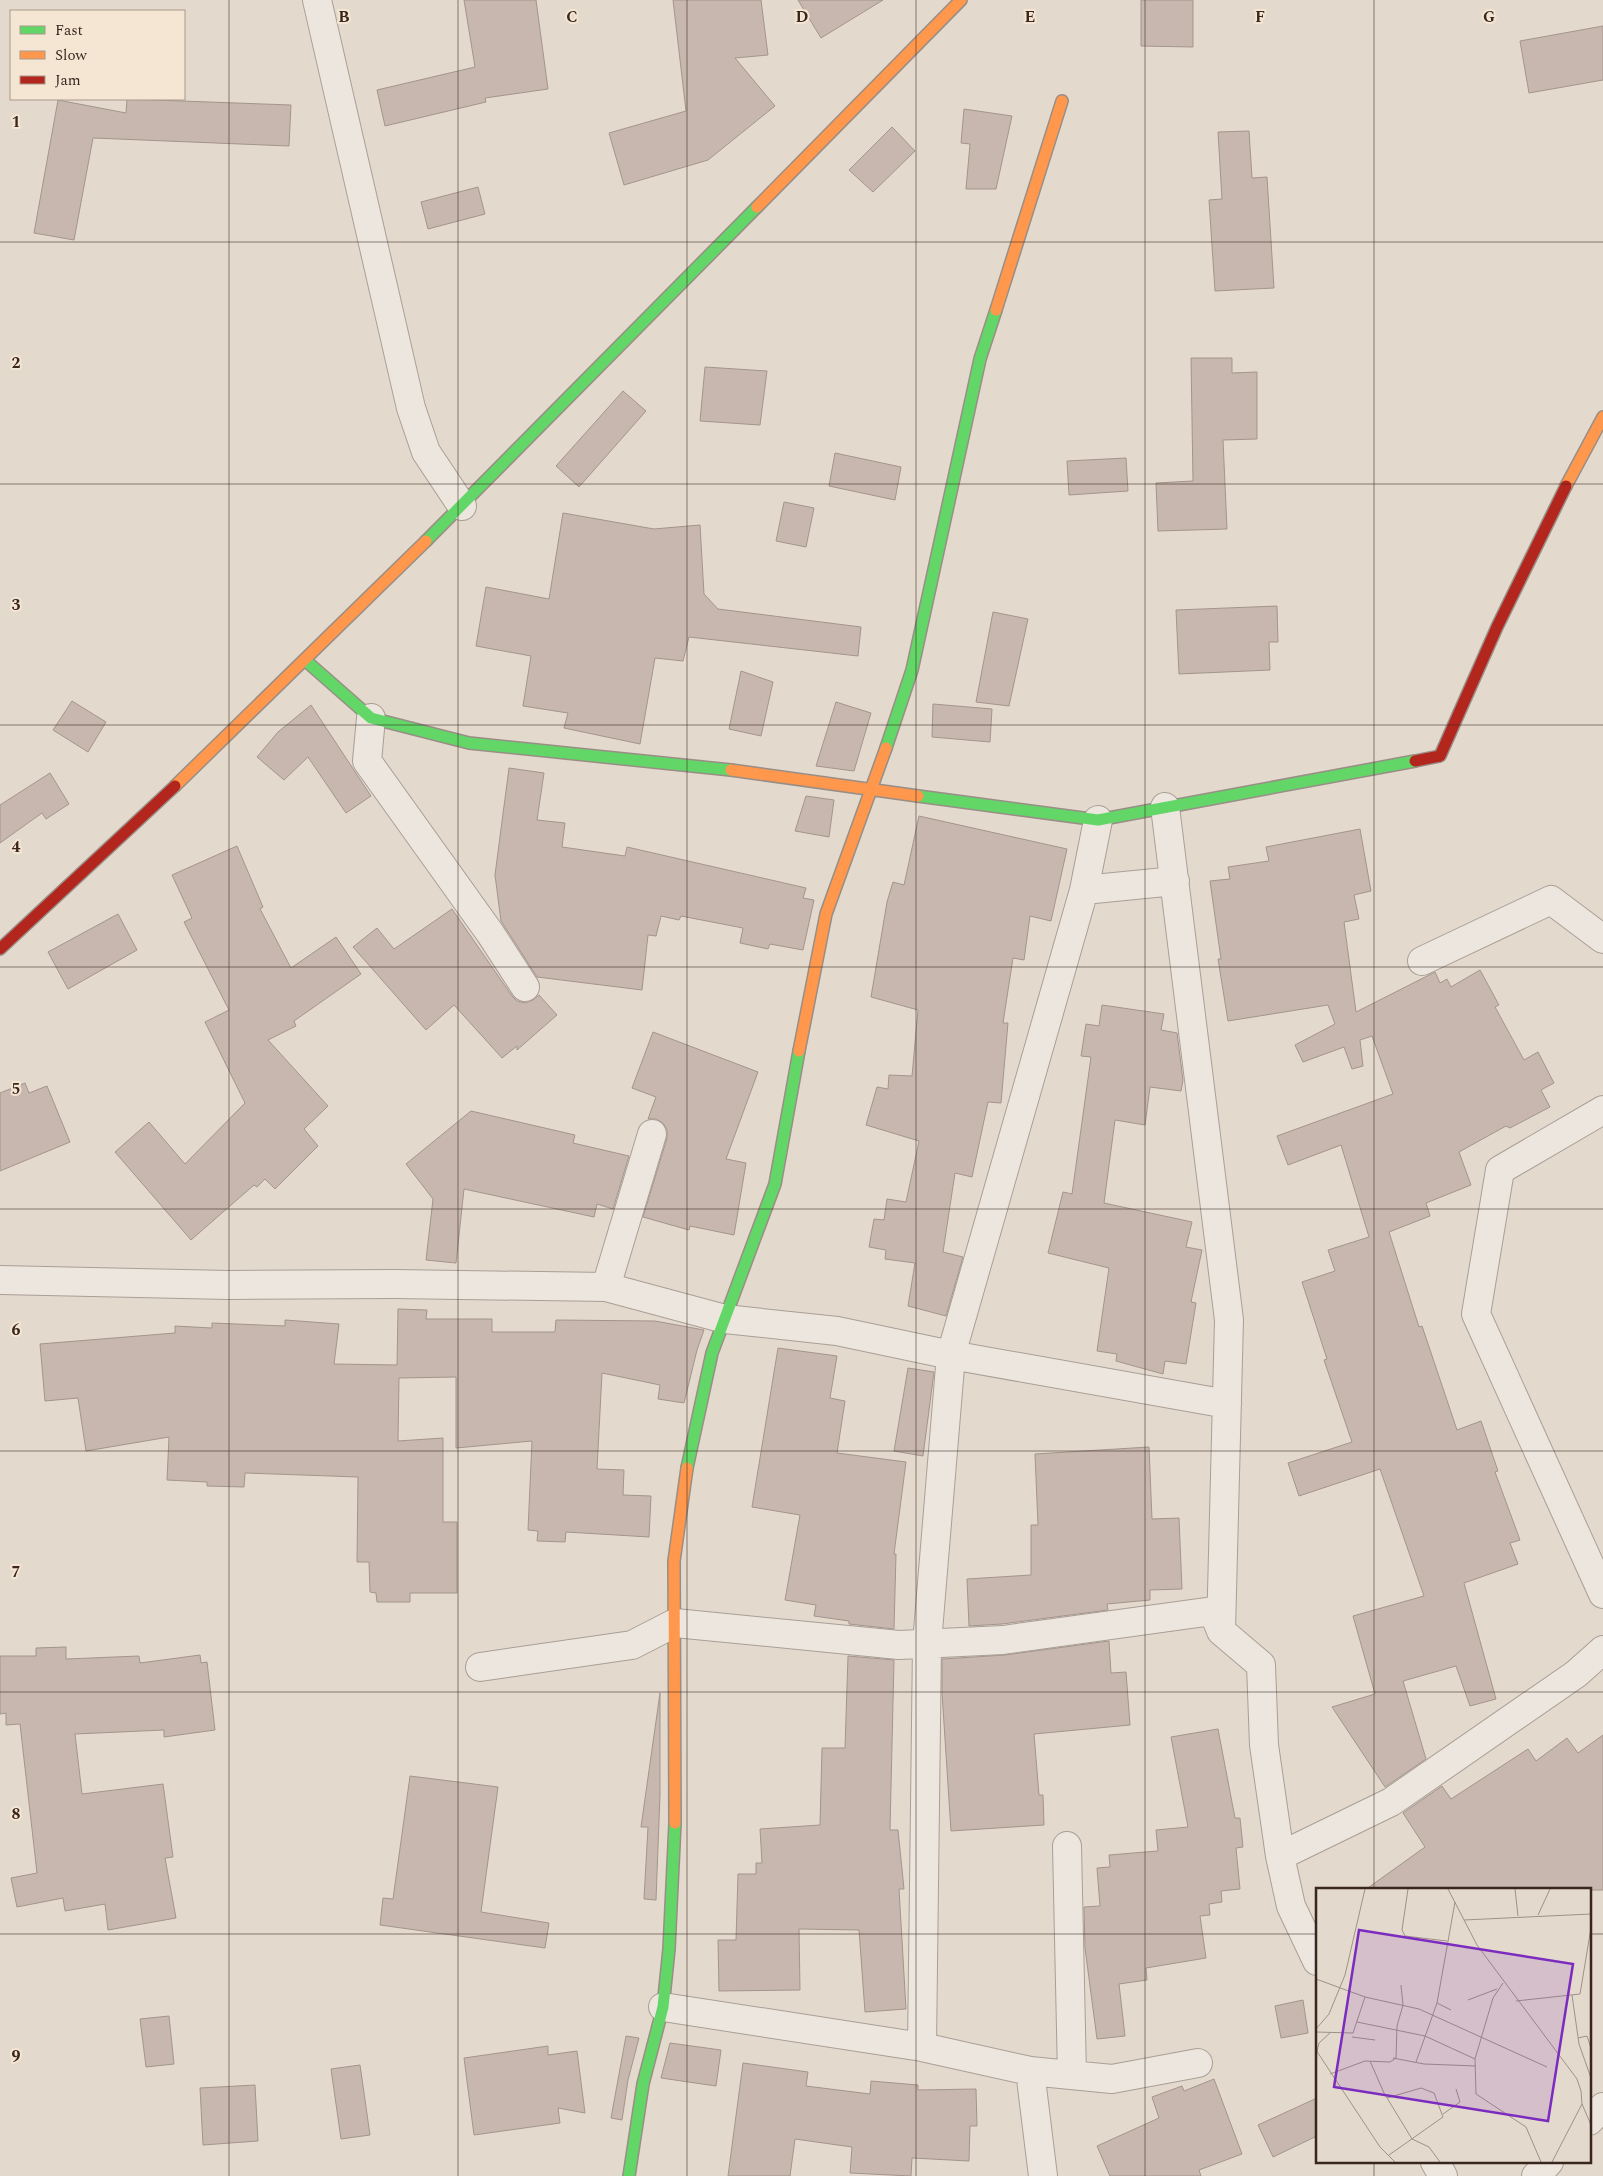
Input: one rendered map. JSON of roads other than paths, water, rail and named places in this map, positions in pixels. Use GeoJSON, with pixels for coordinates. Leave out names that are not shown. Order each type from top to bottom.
{"type":"FeatureCollection","features":[{"type":"Feature","properties":{"kind":"street"},"geometry":{"type":"LineString","coordinates":[[318,0],[411,408],[426,452],[462,506]]}},
{"type":"Feature","properties":{"kind":"street"},"geometry":{"type":"LineString","coordinates":[[0,949],[305,660],[462,506],[961,0]]}},
{"type":"Feature","properties":{"kind":"street"},"geometry":{"type":"LineString","coordinates":[[629,2176],[643,2084],[663,2007],[669,1949],[676,1794],[674,1561],[689,1454],[712,1353],[776,1184],[803,1028],[826,914],[872,789],[912,670],[980,359],[1062,101]]}},
{"type":"Feature","properties":{"kind":"street"},"geometry":{"type":"LineString","coordinates":[[305,660],[371,718],[469,743],[694,765],[1098,820],[1440,756],[1477,666],[1556,504],[1603,417]]}},
{"type":"Feature","properties":{"kind":"street"},"geometry":{"type":"LineString","coordinates":[[371,718],[367,761],[490,933],[525,987]]}},
{"type":"Feature","properties":{"kind":"street"},"geometry":{"type":"LineString","coordinates":[[1165,807],[1229,1320],[1221,1631]]}},
{"type":"Feature","properties":{"kind":"street"},"geometry":{"type":"LineString","coordinates":[[922,2047],[927,1643],[951,1355],[1084,890],[1098,820]]}},
{"type":"Feature","properties":{"kind":"street"},"geometry":{"type":"LineString","coordinates":[[1084,890],[1175,881]]}},
{"type":"Feature","properties":{"kind":"street"},"geometry":{"type":"LineString","coordinates":[[1422,961],[1551,900],[1603,939]]}},
{"type":"Feature","properties":{"kind":"street"},"geometry":{"type":"LineString","coordinates":[[1603,1110],[1500,1170],[1476,1314],[1603,1594]]}},
{"type":"Feature","properties":{"kind":"street"},"geometry":{"type":"LineString","coordinates":[[606,1287],[652,1134]]}},
{"type":"Feature","properties":{"kind":"street"},"geometry":{"type":"LineString","coordinates":[[0,1280],[230,1285],[395,1284],[606,1287],[725,1320],[837,1331],[951,1355],[1227,1404]]}},
{"type":"Feature","properties":{"kind":"street"},"geometry":{"type":"LineString","coordinates":[[480,1667],[632,1645],[675,1623],[899,1645],[1003,1640],[1213,1611],[1221,1631],[1260,1665],[1264,1745],[1280,1856],[1291,1906],[1316,1960]]}},
{"type":"Feature","properties":{"kind":"street"},"geometry":{"type":"LineString","coordinates":[[1280,1856],[1391,1802],[1576,1674],[1603,1650]]}},
{"type":"Feature","properties":{"kind":"street"},"geometry":{"type":"LineString","coordinates":[[1067,1846],[1072,2075]]}},
{"type":"Feature","properties":{"kind":"street"},"geometry":{"type":"LineString","coordinates":[[663,2007],[922,2047],[1030,2071],[1112,2079],[1198,2063]]}},
{"type":"Feature","properties":{"kind":"street"},"geometry":{"type":"LineString","coordinates":[[1030,2071],[1043,2176]]}},
{"type":"Feature","properties":{"kind":"street"},"geometry":{"type":"LineString","coordinates":[[1590,2120],[1603,2107]]}},
{"type":"Feature","properties":{"kind":"street"},"geometry":{"type":"LineString","coordinates":[[1436,2164],[1443,2176]]}},
{"type":"Feature","properties":{"kind":"street"},"geometry":{"type":"LineString","coordinates":[[1536,2176],[1548,2164]]}}]}
